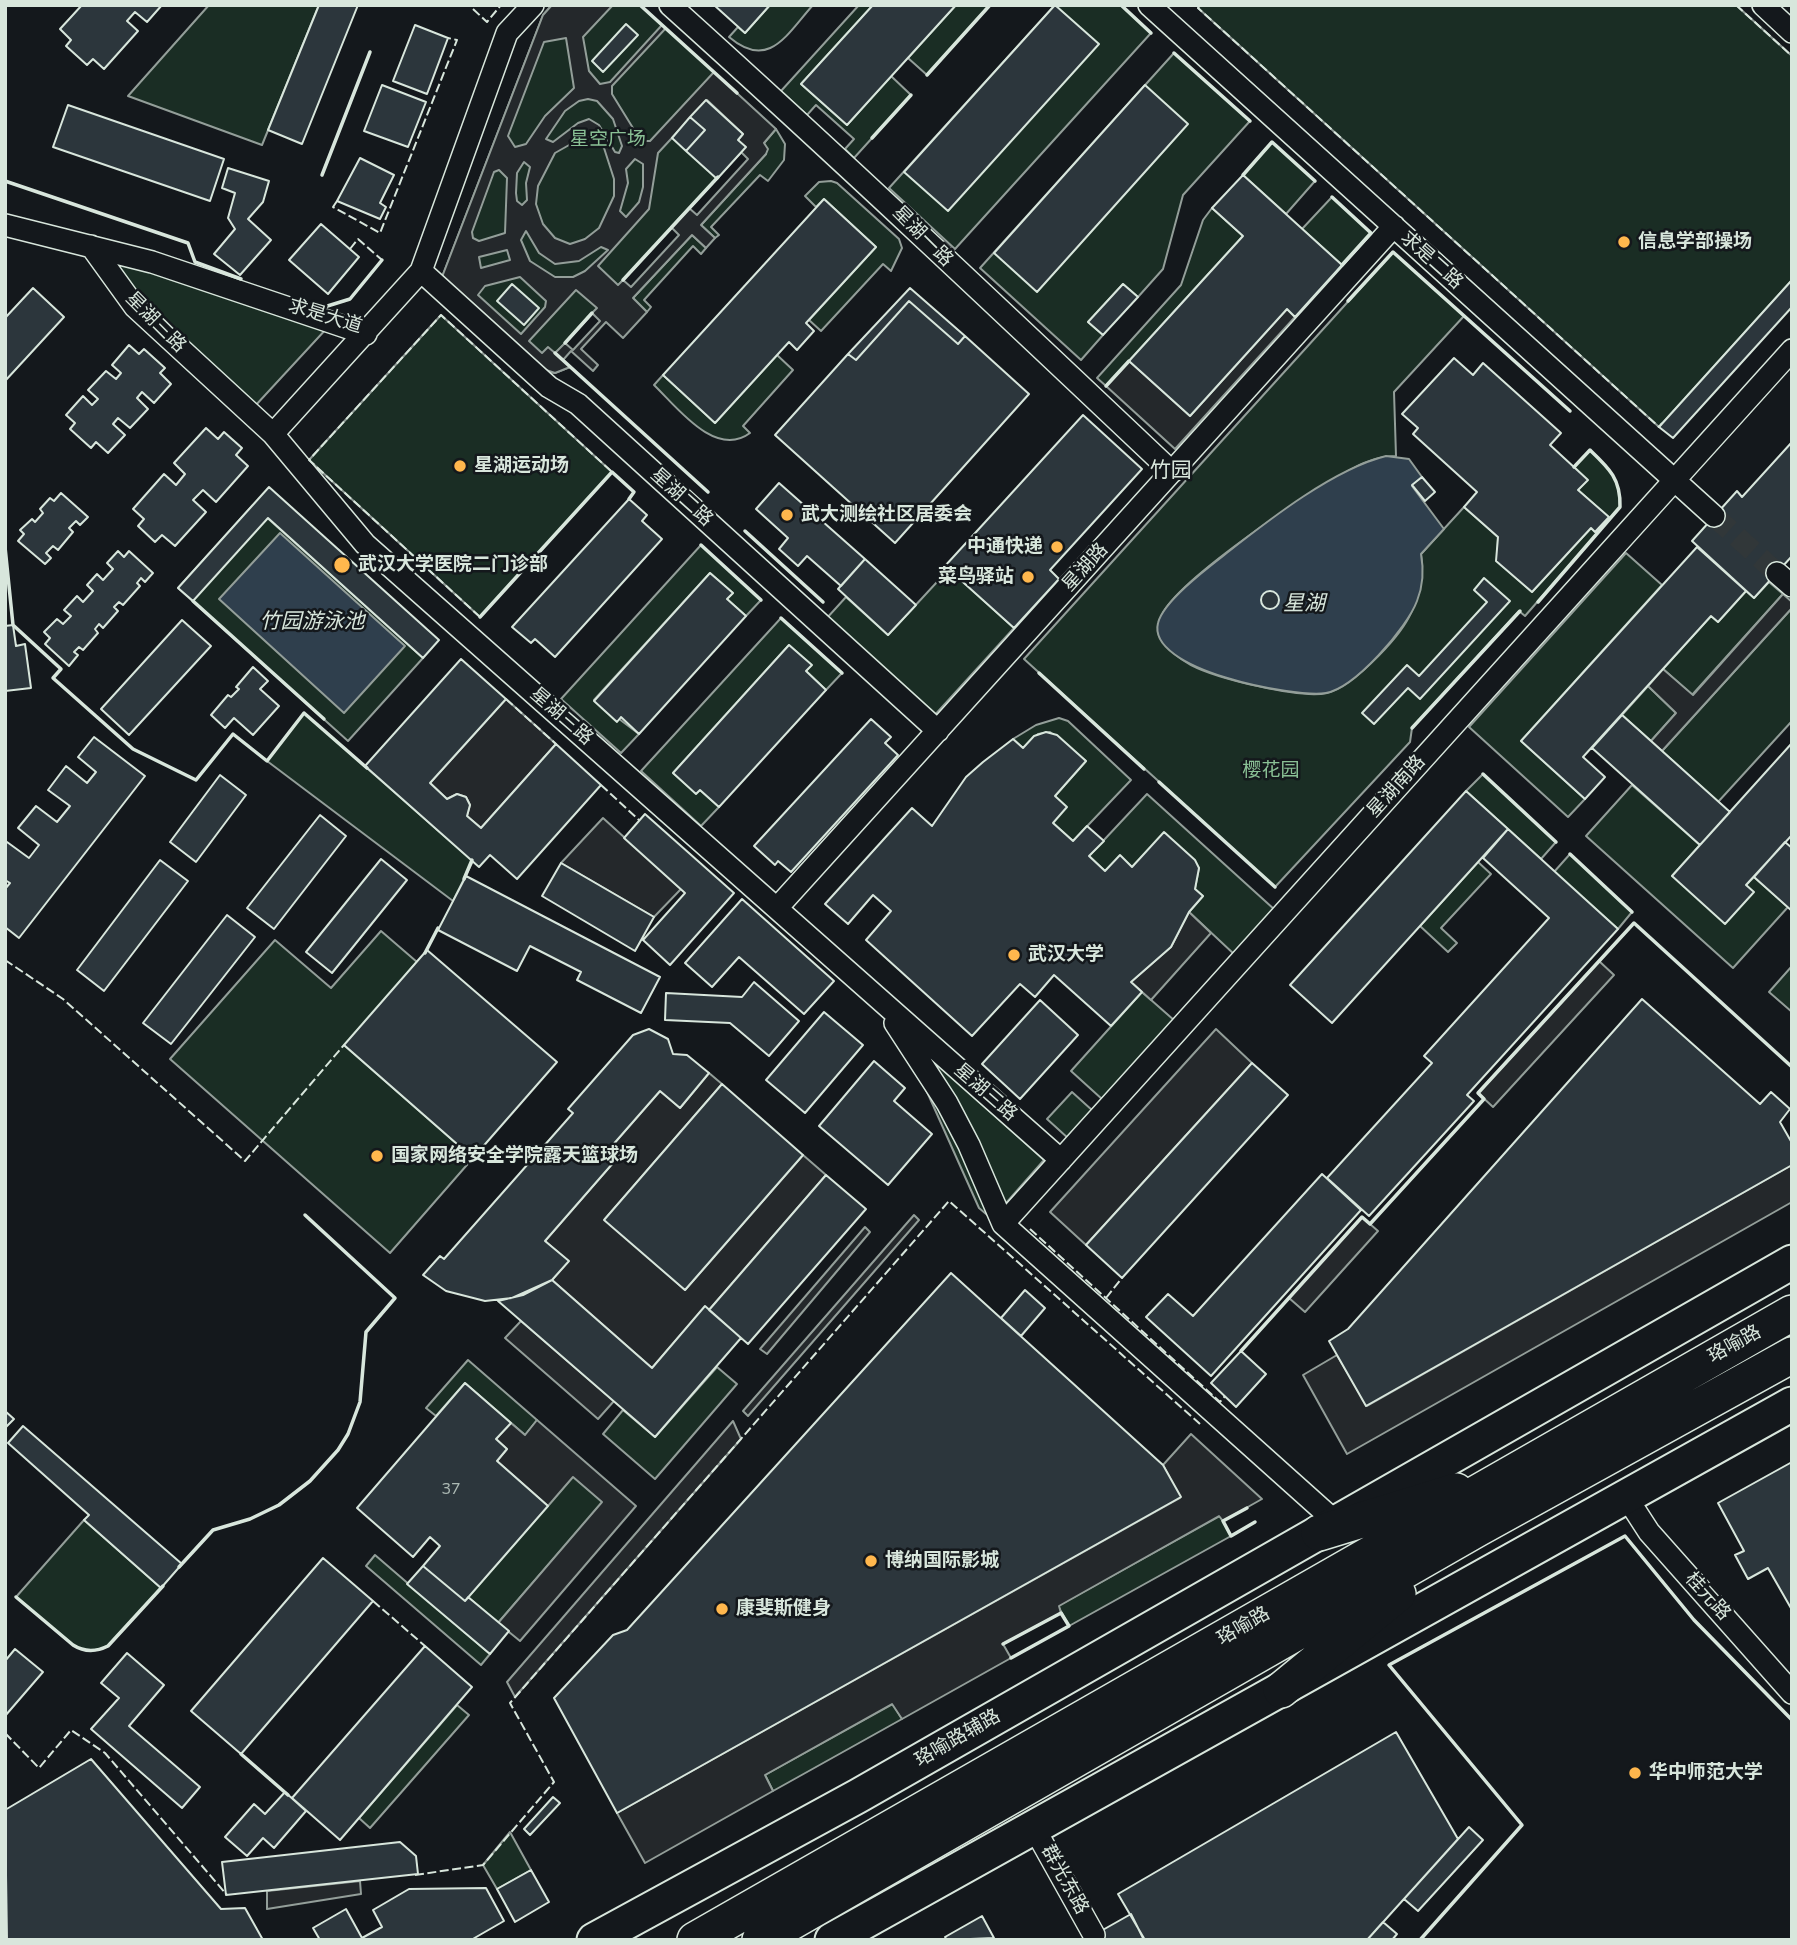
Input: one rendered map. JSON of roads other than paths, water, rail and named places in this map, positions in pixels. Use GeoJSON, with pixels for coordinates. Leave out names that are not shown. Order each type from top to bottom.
{"type":"FeatureCollection","features":[{"type":"Feature","properties":{"kind":"highway"},"geometry":{"type":"LineString","coordinates":[[1718,1353],[1792,1288]]}},
{"type":"Feature","properties":{"kind":"highway","name":"珞喻路"},"geometry":{"type":"LineString","coordinates":[[695,1940],[1520,1471],[1718,1353],[1792,1313]]}},
{"type":"Feature","properties":{"kind":"highway","name":"珞喻路"},"geometry":{"type":"LineString","coordinates":[[760,1940],[1477,1530],[1792,1355]]}},
{"type":"Feature","properties":{"kind":"highway"},"geometry":{"type":"LineString","coordinates":[[1328,1528],[1520,1471]]}},
{"type":"Feature","properties":{"kind":"highway"},"geometry":{"type":"LineString","coordinates":[[1281,1690],[1477,1530]]}},
{"type":"Feature","properties":{"kind":"main road","name":"珞喻路辅路"},"geometry":{"type":"LineString","coordinates":[[594,1940],[870,1789],[1792,1262]]}},
{"type":"Feature","properties":{"kind":"main road"},"geometry":{"type":"LineString","coordinates":[[832,1940],[1792,1404]]}},
{"type":"Feature","properties":{"kind":"street","name":"求是大道"},"geometry":{"type":"LineString","coordinates":[[5,225],[92,246],[244,291],[366,334],[421,271],[507,33],[533,5]]}},
{"type":"Feature","properties":{"kind":"street","name":"星湖一路"},"geometry":{"type":"LineString","coordinates":[[670,5],[868,184],[1172,472]]}},
{"type":"Feature","properties":{"kind":"street","name":"求是二路"},"geometry":{"type":"LineString","coordinates":[[1149,5],[1714,516]]}},
{"type":"Feature","properties":{"kind":"street"},"geometry":{"type":"LineString","coordinates":[[1763,5],[1792,32]]}},
{"type":"Feature","properties":{"kind":"street","name":"星湖路"},"geometry":{"type":"LineString","coordinates":[[777,908],[1394,226]]}},
{"type":"Feature","properties":{"kind":"street","name":"星湖三路"},"geometry":{"type":"LineString","coordinates":[[92,246],[135,307],[273,434],[365,544],[1061,1160]]}},
{"type":"Feature","properties":{"kind":"street","name":"星湖二路"},"geometry":{"type":"LineString","coordinates":[[421,271],[549,387],[578,404],[938,731]]}},
{"type":"Feature","properties":{"kind":"street"},"geometry":{"type":"LineString","coordinates":[[273,434],[366,334]]}},
{"type":"Feature","properties":{"kind":"street","name":"星湖南路"},"geometry":{"type":"LineString","coordinates":[[1003,1224],[1792,350]]}},
{"type":"Feature","properties":{"kind":"street"},"geometry":{"type":"LineString","coordinates":[[873,994],[947,1103],[969,1145],[1003,1224],[1328,1528]]}},
{"type":"Feature","properties":{"kind":"street","name":"桂元路"},"geometry":{"type":"LineString","coordinates":[[1626,1498],[1649,1532],[1792,1693]]}},
{"type":"Feature","properties":{"kind":"street","name":"群光东路"},"geometry":{"type":"LineString","coordinates":[[1033,1826],[1094,1935]]}},
{"type":"Feature","properties":{"kind":"water","name":"星湖"},"geometry":{"type":"Polygon","coordinates":[[[1386,456],[1409,459],[1422,477],[1412,486],[1444,529],[1421,554],[1422,584],[1411,612],[1391,641],[1365,669],[1338,689],[1326,693],[1285,691],[1226,678],[1197,667],[1175,654],[1160,640],[1158,623],[1162,614],[1188,584],[1210,566],[1303,496],[1345,472],[1386,456]]]}},
{"type":"Feature","properties":{"kind":"water","name":"竹园游泳池"},"geometry":{"type":"Polygon","coordinates":[[[280,533],[405,646],[344,713],[219,599],[280,533]]]}},
{"type":"Feature","properties":{"kind":"tunnel"},"geometry":{"type":"LineString","coordinates":[[1714,516],[1777,573]]}},
{"type":"Feature","properties":{"kind":"place","name":"信息学部操场"},"geometry":{"type":"Point","coordinates":[1624,242]}},
{"type":"Feature","properties":{"kind":"place","name":"星湖运动场"},"geometry":{"type":"Point","coordinates":[460,466]}},
{"type":"Feature","properties":{"kind":"place","name":"武大测绘社区居委会"},"geometry":{"type":"Point","coordinates":[787,515]}},
{"type":"Feature","properties":{"kind":"place","name":"中通快递"},"geometry":{"type":"Point","coordinates":[1057,547]}},
{"type":"Feature","properties":{"kind":"place","name":"武汉大学医院二门诊部"},"geometry":{"type":"Point","coordinates":[342,565]}},
{"type":"Feature","properties":{"kind":"place","name":"菜鸟驿站"},"geometry":{"type":"Point","coordinates":[1028,577]}},
{"type":"Feature","properties":{"kind":"place","name":"武汉大学"},"geometry":{"type":"Point","coordinates":[1014,955]}},
{"type":"Feature","properties":{"kind":"place","name":"国家网络安全学院露天篮球场"},"geometry":{"type":"Point","coordinates":[377,1156]}},
{"type":"Feature","properties":{"kind":"place","name":"博纳国际影城"},"geometry":{"type":"Point","coordinates":[871,1561]}},
{"type":"Feature","properties":{"kind":"place","name":"康斐斯健身"},"geometry":{"type":"Point","coordinates":[722,1609]}},
{"type":"Feature","properties":{"kind":"place","name":"华中师范大学"},"geometry":{"type":"Point","coordinates":[1635,1773]}},
{"type":"Feature","properties":{"kind":"district","name":"竹园"},"geometry":{"type":"Point","coordinates":[1171,472]}},
{"type":"Feature","properties":{"kind":"park label","name":"星空广场"},"geometry":{"type":"Point","coordinates":[608,140]}},
{"type":"Feature","properties":{"kind":"park label","name":"樱花园"},"geometry":{"type":"Point","coordinates":[1271,771]}}]}
